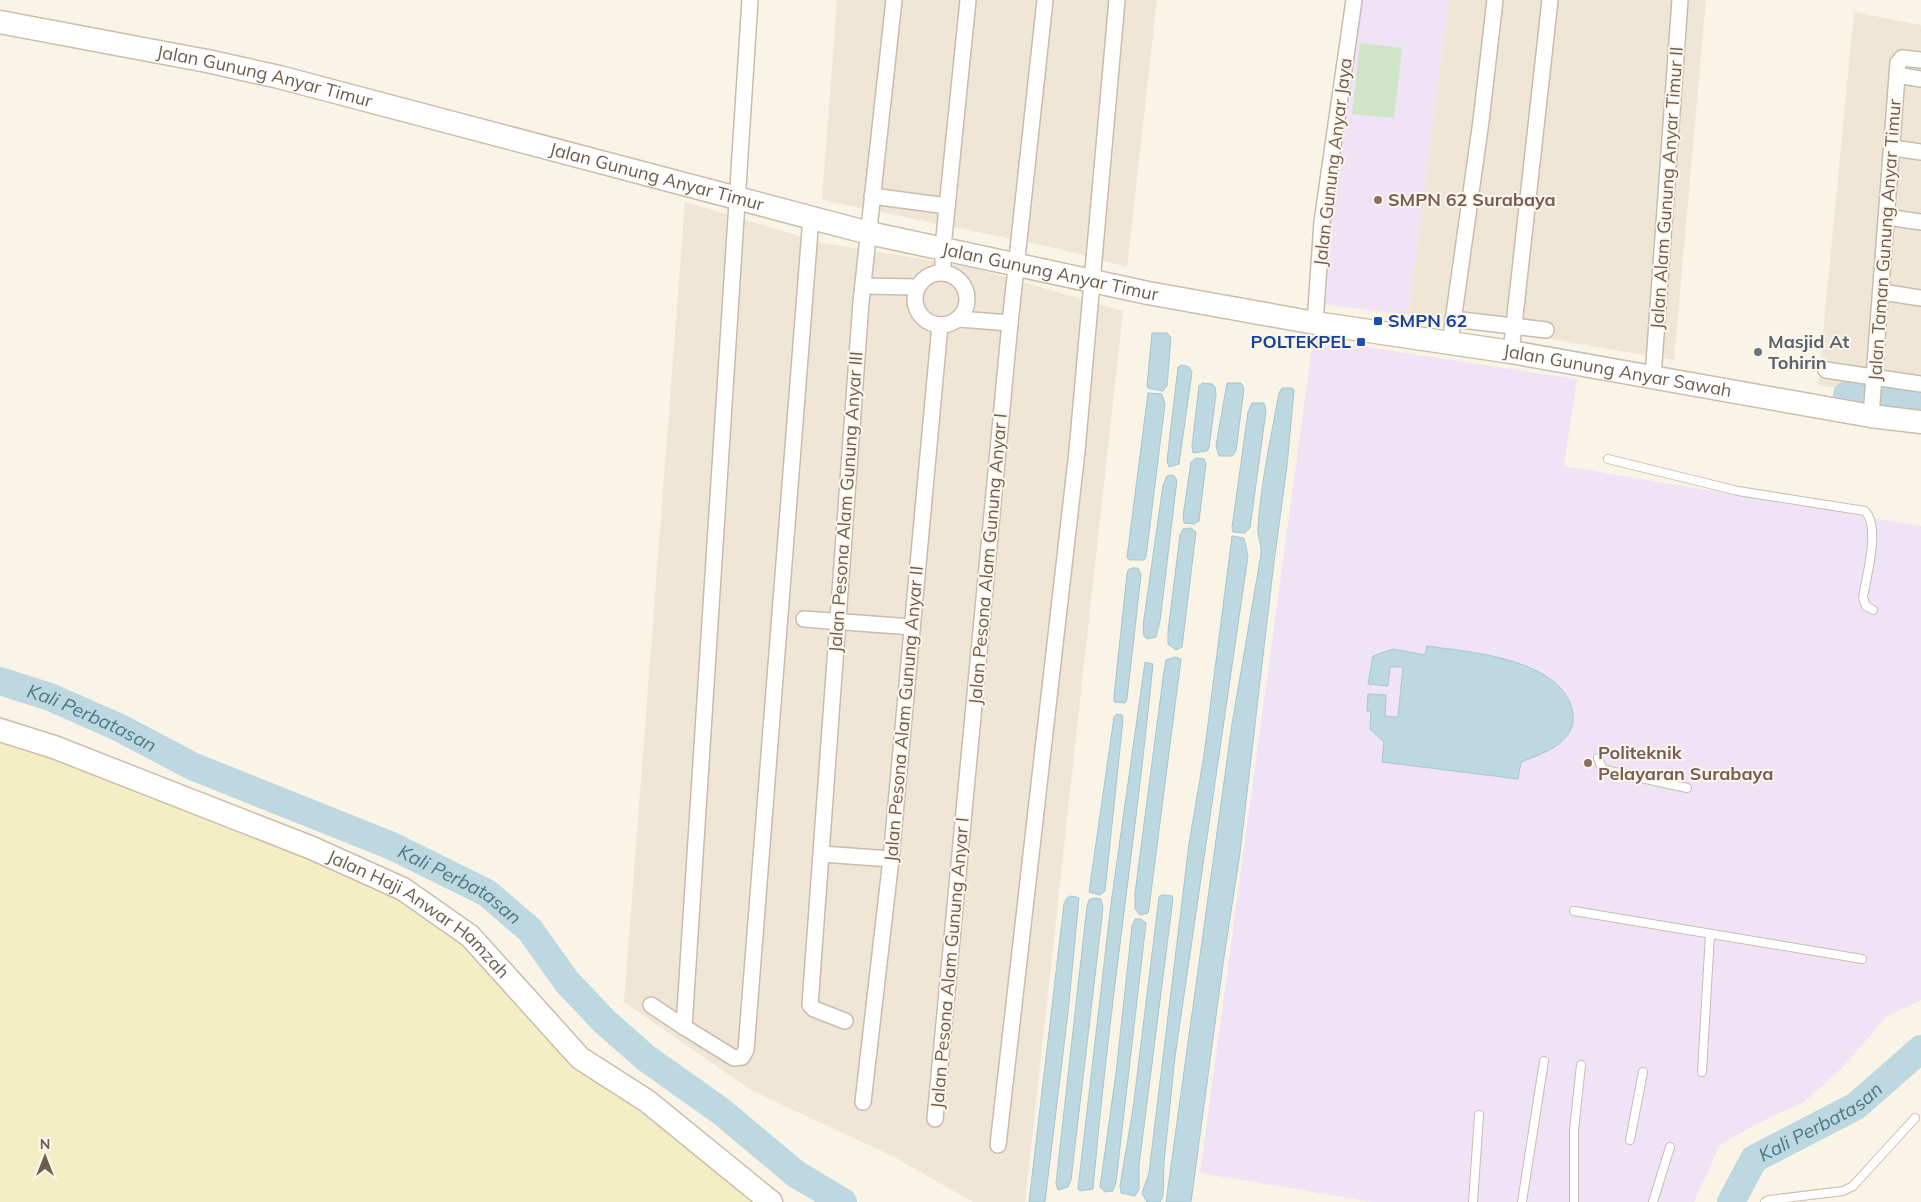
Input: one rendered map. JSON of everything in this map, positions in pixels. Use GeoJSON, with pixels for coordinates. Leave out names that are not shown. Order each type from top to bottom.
{"type":"FeatureCollection","features":[{"type":"Feature","properties":{"kind":"street"},"geometry":{"type":"LineString","coordinates":[[684,1028],[750,0]]}},
{"type":"Feature","properties":{"kind":"street","name":"Jalan Pesona Alam Gunung Anyar III"},"geometry":{"type":"LineString","coordinates":[[845,1020],[814,1009],[810,1004],[862,286],[894,0]]}},
{"type":"Feature","properties":{"kind":"street"},"geometry":{"type":"LineString","coordinates":[[943,272],[943,247],[968,0]]}},
{"type":"Feature","properties":{"kind":"street","name":"Jalan Pesona Alam Gunung Anyar I"},"geometry":{"type":"LineString","coordinates":[[935,1119],[1010,324],[1018,264],[1045,0]]}},
{"type":"Feature","properties":{"kind":"street"},"geometry":{"type":"LineString","coordinates":[[998,1145],[1023,911],[1059,616],[1093,280],[1117,0]]}},
{"type":"Feature","properties":{"kind":"street","name":"Jalan Gunung Anyar Jaya"},"geometry":{"type":"LineString","coordinates":[[1315,324],[1322,222],[1354,0]]}},
{"type":"Feature","properties":{"kind":"street"},"geometry":{"type":"LineString","coordinates":[[1450,343],[1481,121],[1494,0]]}},
{"type":"Feature","properties":{"kind":"street"},"geometry":{"type":"LineString","coordinates":[[1511,352],[1550,0]]}},
{"type":"Feature","properties":{"kind":"street","name":"Jalan Alam Gunung Anyar Timur II"},"geometry":{"type":"LineString","coordinates":[[1653,377],[1680,0]]}},
{"type":"Feature","properties":{"kind":"street","name":"Jalan Gunung Anyar Timur"},"geometry":{"type":"LineString","coordinates":[[0,22],[207,61],[279,77],[869,233],[1315,324]]}},
{"type":"Feature","properties":{"kind":"street"},"geometry":{"type":"LineString","coordinates":[[1921,60],[1902,58],[1897,69],[1921,79]]}},
{"type":"Feature","properties":{"kind":"street","name":"Jalan Taman Gunung Anyar Timur"},"geometry":{"type":"LineString","coordinates":[[1872,412],[1888,217],[1897,69]]}},
{"type":"Feature","properties":{"kind":"street"},"geometry":{"type":"LineString","coordinates":[[1893,148],[1921,152]]}},
{"type":"Feature","properties":{"kind":"street"},"geometry":{"type":"LineString","coordinates":[[872,196],[948,206]]}},
{"type":"Feature","properties":{"kind":"street"},"geometry":{"type":"LineString","coordinates":[[651,1005],[684,1028],[734,1058],[742,1057],[746,1050],[811,217]]}},
{"type":"Feature","properties":{"kind":"street"},"geometry":{"type":"LineString","coordinates":[[1888,217],[1921,222]]}},
{"type":"Feature","properties":{"kind":"street"},"geometry":{"type":"LineString","coordinates":[[943,272],[953,275],[961,281],[966,290],[968,300],[965,311],[959,319],[950,324],[940,325],[929,322],[921,316],[916,307],[914,297],[917,287],[928,276],[943,272]]}},
{"type":"Feature","properties":{"kind":"street"},"geometry":{"type":"LineString","coordinates":[[862,286],[917,287]]}},
{"type":"Feature","properties":{"kind":"street"},"geometry":{"type":"LineString","coordinates":[[1882,292],[1921,298]]}},
{"type":"Feature","properties":{"kind":"street"},"geometry":{"type":"LineString","coordinates":[[959,319],[1010,324]]}},
{"type":"Feature","properties":{"kind":"street"},"geometry":{"type":"LineString","coordinates":[[1453,319],[1546,330]]}},
{"type":"Feature","properties":{"kind":"street","name":"Jalan Gunung Anyar Sawah"},"geometry":{"type":"LineString","coordinates":[[1315,324],[1511,352],[1872,412],[1921,422]]}},
{"type":"Feature","properties":{"kind":"street","name":"Jalan Pesona Alam Gunung Anyar II"},"geometry":{"type":"LineString","coordinates":[[863,1102],[891,859],[940,325]]}},
{"type":"Feature","properties":{"kind":"street"},"geometry":{"type":"LineString","coordinates":[[1826,370],[1921,384]]}},
{"type":"Feature","properties":{"kind":"street"},"geometry":{"type":"LineString","coordinates":[[804,619],[912,627]]}},
{"type":"Feature","properties":{"kind":"street","name":"Jalan Haji Anwar Hamzah"},"geometry":{"type":"LineString","coordinates":[[0,730],[54,747],[312,848],[403,889],[470,936],[580,1058],[647,1101],[771,1202]]}},
{"type":"Feature","properties":{"kind":"street"},"geometry":{"type":"LineString","coordinates":[[822,854],[891,859]]}},
{"type":"Feature","properties":{"kind":"lane"},"geometry":{"type":"LineString","coordinates":[[1608,459],[1738,491],[1865,512],[1870,516],[1873,532],[1863,598],[1866,606],[1872,610]]}},
{"type":"Feature","properties":{"kind":"lane"},"geometry":{"type":"LineString","coordinates":[[1598,758],[1602,768],[1605,770],[1687,788]]}},
{"type":"Feature","properties":{"kind":"lane"},"geometry":{"type":"LineString","coordinates":[[1574,911],[1862,959]]}},
{"type":"Feature","properties":{"kind":"lane"},"geometry":{"type":"LineString","coordinates":[[1702,1072],[1710,934]]}},
{"type":"Feature","properties":{"kind":"lane"},"geometry":{"type":"LineString","coordinates":[[1522,1202],[1544,1061]]}},
{"type":"Feature","properties":{"kind":"lane"},"geometry":{"type":"LineString","coordinates":[[1574,1202],[1574,1130],[1581,1065]]}},
{"type":"Feature","properties":{"kind":"lane"},"geometry":{"type":"LineString","coordinates":[[1630,1140],[1643,1072]]}},
{"type":"Feature","properties":{"kind":"lane"},"geometry":{"type":"LineString","coordinates":[[1473,1202],[1479,1115]]}},
{"type":"Feature","properties":{"kind":"lane"},"geometry":{"type":"LineString","coordinates":[[1765,1202],[1843,1191],[1853,1186],[1915,1118]]}},
{"type":"Feature","properties":{"kind":"lane"},"geometry":{"type":"LineString","coordinates":[[1653,1202],[1670,1147]]}},
{"type":"Feature","properties":{"kind":"shaded area"},"geometry":{"type":"Polygon","coordinates":[[[837,0],[1157,0],[1127,267],[1056,248],[822,200],[837,0]]]}},
{"type":"Feature","properties":{"kind":"shaded area","name":"SMPN 62 Surabaya"},"geometry":{"type":"Polygon","coordinates":[[[1359,0],[1449,0],[1408,315],[1320,304],[1344,95],[1359,0]]]}},
{"type":"Feature","properties":{"kind":"shaded area"},"geometry":{"type":"Polygon","coordinates":[[[1449,0],[1706,0],[1674,360],[1408,315],[1449,0]]]}},
{"type":"Feature","properties":{"kind":"shaded area"},"geometry":{"type":"Polygon","coordinates":[[[1854,12],[1921,25],[1921,403],[1818,385],[1854,12]]]}},
{"type":"Feature","properties":{"kind":"shaded area"},"geometry":{"type":"Polygon","coordinates":[[[685,202],[823,243],[970,267],[1123,311],[1025,1202],[973,1202],[894,1157],[751,1090],[624,1002],[685,202]]]}},
{"type":"Feature","properties":{"kind":"shaded area","name":"Politeknik Pelayaran Surabaya"},"geometry":{"type":"Polygon","coordinates":[[[1313,339],[1577,379],[1564,466],[1921,526],[1921,1000],[1886,1017],[1842,1068],[1804,1102],[1760,1122],[1720,1145],[1694,1202],[1371,1202],[1200,1173],[1313,339]]]}},
{"type":"Feature","properties":{"kind":"green space"},"geometry":{"type":"Polygon","coordinates":[[[1360,43],[1402,48],[1394,118],[1352,114],[1360,43]]]}},
{"type":"Feature","properties":{"kind":"sand"},"geometry":{"type":"Polygon","coordinates":[[[0,730],[312,848],[470,936],[553,1030],[771,1202],[0,1202],[0,730]]]}},
{"type":"Feature","properties":{"kind":"water"},"geometry":{"type":"Polygon","coordinates":[[[1152,333],[1167,333],[1171,337],[1167,386],[1163,391],[1148,388],[1147,386],[1152,333]]]}},
{"type":"Feature","properties":{"kind":"water"},"geometry":{"type":"Polygon","coordinates":[[[1182,365],[1189,367],[1192,372],[1179,464],[1169,467],[1167,461],[1178,367],[1182,365]]]}},
{"type":"Feature","properties":{"kind":"water"},"geometry":{"type":"Polygon","coordinates":[[[1202,383],[1212,384],[1215,387],[1216,395],[1209,448],[1207,451],[1193,453],[1192,446],[1199,386],[1202,383]]]}},
{"type":"Feature","properties":{"kind":"water"},"geometry":{"type":"Polygon","coordinates":[[[1227,383],[1241,383],[1244,388],[1236,451],[1232,456],[1219,456],[1216,446],[1227,383]]]}},
{"type":"Feature","properties":{"kind":"water"},"geometry":{"type":"Polygon","coordinates":[[[1282,388],[1292,388],[1294,390],[1287,466],[1240,853],[1191,1202],[1166,1202],[1232,724],[1261,554],[1258,530],[1261,493],[1279,393],[1282,388]]]}},
{"type":"Feature","properties":{"kind":"water"},"geometry":{"type":"Polygon","coordinates":[[[1148,393],[1162,394],[1165,404],[1146,557],[1144,560],[1129,560],[1127,557],[1148,393]]]}},
{"type":"Feature","properties":{"kind":"water"},"geometry":{"type":"Polygon","coordinates":[[[1252,403],[1264,403],[1266,411],[1250,528],[1245,533],[1233,532],[1248,412],[1252,403]]]}},
{"type":"Feature","properties":{"kind":"water"},"geometry":{"type":"Polygon","coordinates":[[[1196,458],[1204,459],[1206,464],[1199,521],[1194,524],[1184,523],[1183,516],[1191,462],[1196,458]]]}},
{"type":"Feature","properties":{"kind":"water"},"geometry":{"type":"Polygon","coordinates":[[[1173,475],[1177,480],[1160,621],[1156,637],[1147,639],[1144,636],[1143,626],[1163,485],[1167,476],[1173,475]]]}},
{"type":"Feature","properties":{"kind":"water"},"geometry":{"type":"Polygon","coordinates":[[[1191,528],[1196,532],[1182,647],[1176,650],[1168,644],[1168,631],[1180,535],[1183,529],[1191,528]]]}},
{"type":"Feature","properties":{"kind":"water"},"geometry":{"type":"Polygon","coordinates":[[[1232,536],[1244,538],[1248,556],[1175,1057],[1164,1162],[1163,1196],[1160,1202],[1147,1202],[1142,1193],[1149,1173],[1189,844],[1204,755],[1232,536]]]}},
{"type":"Feature","properties":{"kind":"water"},"geometry":{"type":"Polygon","coordinates":[[[1138,568],[1141,575],[1127,699],[1125,703],[1114,702],[1127,574],[1128,570],[1138,568]]]}},
{"type":"Feature","properties":{"kind":"water"},"geometry":{"type":"Polygon","coordinates":[[[1427,646],[1467,651],[1513,662],[1535,670],[1553,681],[1566,696],[1573,714],[1573,724],[1569,733],[1556,746],[1521,762],[1518,779],[1382,762],[1384,742],[1370,729],[1371,711],[1367,711],[1368,694],[1386,695],[1385,716],[1398,717],[1403,667],[1390,667],[1388,686],[1368,684],[1373,656],[1393,649],[1425,655],[1427,646]]]}},
{"type":"Feature","properties":{"kind":"water"},"geometry":{"type":"Polygon","coordinates":[[[1175,657],[1181,659],[1149,908],[1148,913],[1140,915],[1135,909],[1135,893],[1164,671],[1166,660],[1175,657]]]}},
{"type":"Feature","properties":{"kind":"water"},"geometry":{"type":"Polygon","coordinates":[[[1145,662],[1153,664],[1139,795],[1106,1057],[1093,1189],[1080,1191],[1078,1189],[1111,904],[1145,662]]]}},
{"type":"Feature","properties":{"kind":"water"},"geometry":{"type":"Polygon","coordinates":[[[1117,714],[1122,715],[1123,720],[1105,891],[1100,895],[1089,892],[1114,717],[1117,714]]]}},
{"type":"Feature","properties":{"kind":"water"},"geometry":{"type":"Polygon","coordinates":[[[1162,895],[1172,896],[1173,899],[1139,1165],[1139,1189],[1135,1196],[1121,1193],[1120,1186],[1133,1109],[1159,897],[1162,895]]]}},
{"type":"Feature","properties":{"kind":"water"},"geometry":{"type":"Polygon","coordinates":[[[1071,896],[1079,898],[1068,1012],[1045,1202],[1029,1202],[1064,904],[1067,898],[1071,896]]]}},
{"type":"Feature","properties":{"kind":"water"},"geometry":{"type":"Polygon","coordinates":[[[1093,898],[1101,899],[1103,908],[1071,1180],[1068,1187],[1058,1190],[1056,1183],[1087,906],[1089,900],[1093,898]]]}},
{"type":"Feature","properties":{"kind":"water"},"geometry":{"type":"Polygon","coordinates":[[[1135,919],[1141,919],[1146,923],[1116,1182],[1113,1191],[1105,1192],[1100,1187],[1116,1073],[1132,926],[1135,919]]]}},
{"type":"Feature","properties":{"kind":"waterway"},"geometry":{"type":"LineString","coordinates":[[1847,395],[1921,406]]}},
{"type":"Feature","properties":{"kind":"waterway","name":"Kali Perbatasan"},"geometry":{"type":"LineString","coordinates":[[0,681],[50,697],[118,727],[192,766],[392,846],[487,893],[530,930],[567,982],[604,1021],[646,1058],[722,1112],[796,1174],[843,1202]]}},
{"type":"Feature","properties":{"kind":"waterway","name":"Kali Perbatasan"},"geometry":{"type":"LineString","coordinates":[[1731,1202],[1754,1159],[1856,1106],[1921,1049]]}},
{"type":"Feature","properties":{"kind":"place","name":"SMPN 62 Surabaya"},"geometry":{"type":"Point","coordinates":[1378,200]}},
{"type":"Feature","properties":{"kind":"place","name":"SMPN 62"},"geometry":{"type":"Point","coordinates":[1378,321]}},
{"type":"Feature","properties":{"kind":"place","name":"POLTEKPEL"},"geometry":{"type":"Point","coordinates":[1361,342]}},
{"type":"Feature","properties":{"kind":"place","name":"Masjid At Tohirin"},"geometry":{"type":"Point","coordinates":[1758,352]}},
{"type":"Feature","properties":{"kind":"place","name":"Politeknik Pelayaran Surabaya"},"geometry":{"type":"Point","coordinates":[1588,763]}}]}
